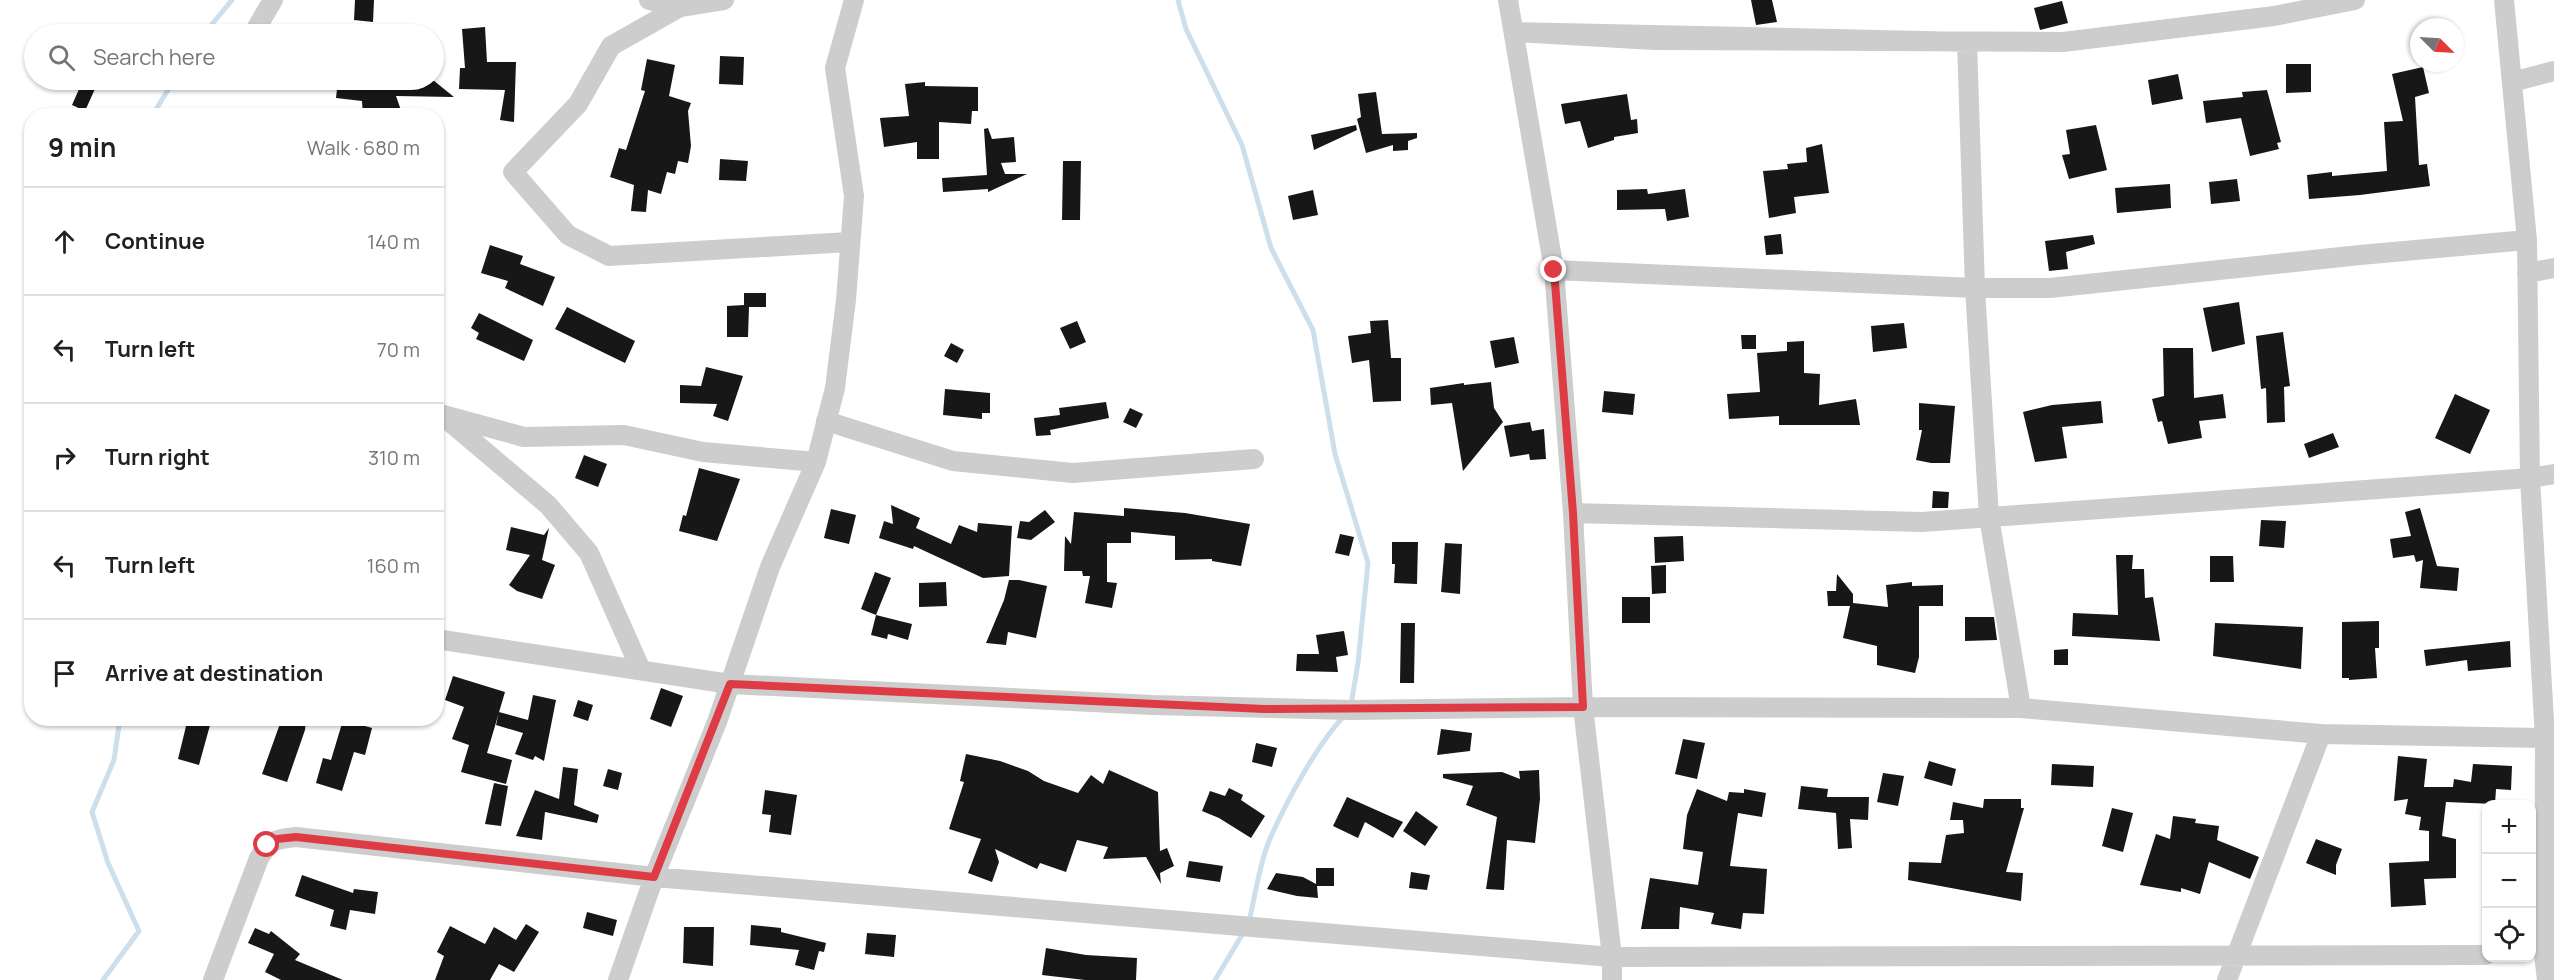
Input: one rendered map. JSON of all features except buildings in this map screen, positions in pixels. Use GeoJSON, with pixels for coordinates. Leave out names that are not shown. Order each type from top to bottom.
{"type":"FeatureCollection","features":[{"type":"Feature","properties":{"kind":"street"},"geometry":{"type":"LineString","coordinates":[[259,24],[273,0]]}},
{"type":"Feature","properties":{"kind":"street"},"geometry":{"type":"LineString","coordinates":[[649,0],[680,7]]}},
{"type":"Feature","properties":{"kind":"street"},"geometry":{"type":"LineString","coordinates":[[724,0],[680,7],[611,46],[578,104],[513,172],[568,235],[609,256],[850,242]]}},
{"type":"Feature","properties":{"kind":"street"},"geometry":{"type":"LineString","coordinates":[[618,980],[654,877],[730,684],[770,567],[816,462],[835,388],[854,196],[835,68],[854,0]]}},
{"type":"Feature","properties":{"kind":"street"},"geometry":{"type":"LineString","coordinates":[[1508,0],[1554,270],[1573,513],[1583,707],[1612,957],[1612,980]]}},
{"type":"Feature","properties":{"kind":"street"},"geometry":{"type":"LineString","coordinates":[[1514,33],[1654,40],[2063,42],[2274,16],[2355,0]]}},
{"type":"Feature","properties":{"kind":"street"},"geometry":{"type":"LineString","coordinates":[[2504,0],[2527,240],[2530,478],[2549,737],[2543,954],[2547,980]]}},
{"type":"Feature","properties":{"kind":"street"},"geometry":{"type":"LineString","coordinates":[[1967,42],[1975,288],[1989,517],[2021,708]]}},
{"type":"Feature","properties":{"kind":"street"},"geometry":{"type":"LineString","coordinates":[[2512,82],[2554,71]]}},
{"type":"Feature","properties":{"kind":"street"},"geometry":{"type":"LineString","coordinates":[[1554,270],[1975,288],[2049,288],[2527,240]]}},
{"type":"Feature","properties":{"kind":"street"},"geometry":{"type":"LineString","coordinates":[[2527,273],[2554,268]]}},
{"type":"Feature","properties":{"kind":"street"},"geometry":{"type":"LineString","coordinates":[[444,415],[524,437],[624,435],[703,452],[816,462]]}},
{"type":"Feature","properties":{"kind":"street"},"geometry":{"type":"LineString","coordinates":[[444,418],[508,469],[548,505],[589,553],[640,670]]}},
{"type":"Feature","properties":{"kind":"street"},"geometry":{"type":"LineString","coordinates":[[826,421],[953,461],[1073,473],[1254,459]]}},
{"type":"Feature","properties":{"kind":"street"},"geometry":{"type":"LineString","coordinates":[[1573,513],[1922,522],[2530,478],[2554,474]]}},
{"type":"Feature","properties":{"kind":"street"},"geometry":{"type":"LineString","coordinates":[[444,640],[730,684],[1264,709],[2021,708],[2321,734],[2549,737]]}},
{"type":"Feature","properties":{"kind":"street"},"geometry":{"type":"LineString","coordinates":[[2227,980],[2321,734]]}},
{"type":"Feature","properties":{"kind":"street"},"geometry":{"type":"LineString","coordinates":[[213,980],[259,858],[267,845],[277,839],[296,837],[654,877],[1612,957],[2482,955]]}},
{"type":"Feature","properties":{"kind":"waterway"},"geometry":{"type":"LineString","coordinates":[[212,24],[232,0]]}},
{"type":"Feature","properties":{"kind":"waterway"},"geometry":{"type":"LineString","coordinates":[[1178,0],[1186,29],[1242,145],[1271,248],[1313,330],[1335,454],[1368,563],[1358,663],[1351,705]]}},
{"type":"Feature","properties":{"kind":"waterway"},"geometry":{"type":"LineString","coordinates":[[157,108],[168,90]]}},
{"type":"Feature","properties":{"kind":"waterway"},"geometry":{"type":"LineString","coordinates":[[1249,922],[1262,861],[1269,841],[1313,758],[1345,715]]}},
{"type":"Feature","properties":{"kind":"waterway"},"geometry":{"type":"LineString","coordinates":[[103,980],[139,931],[108,863],[92,812],[114,760],[119,726]]}},
{"type":"Feature","properties":{"kind":"waterway"},"geometry":{"type":"LineString","coordinates":[[1215,980],[1245,930]]}},
{"type":"Feature","properties":{"kind":"route"},"geometry":{"type":"LineString","coordinates":[[267,845],[277,839],[296,837],[654,877],[717,722],[730,684],[1264,709],[1583,707],[1573,513],[1554,270]]}}]}
